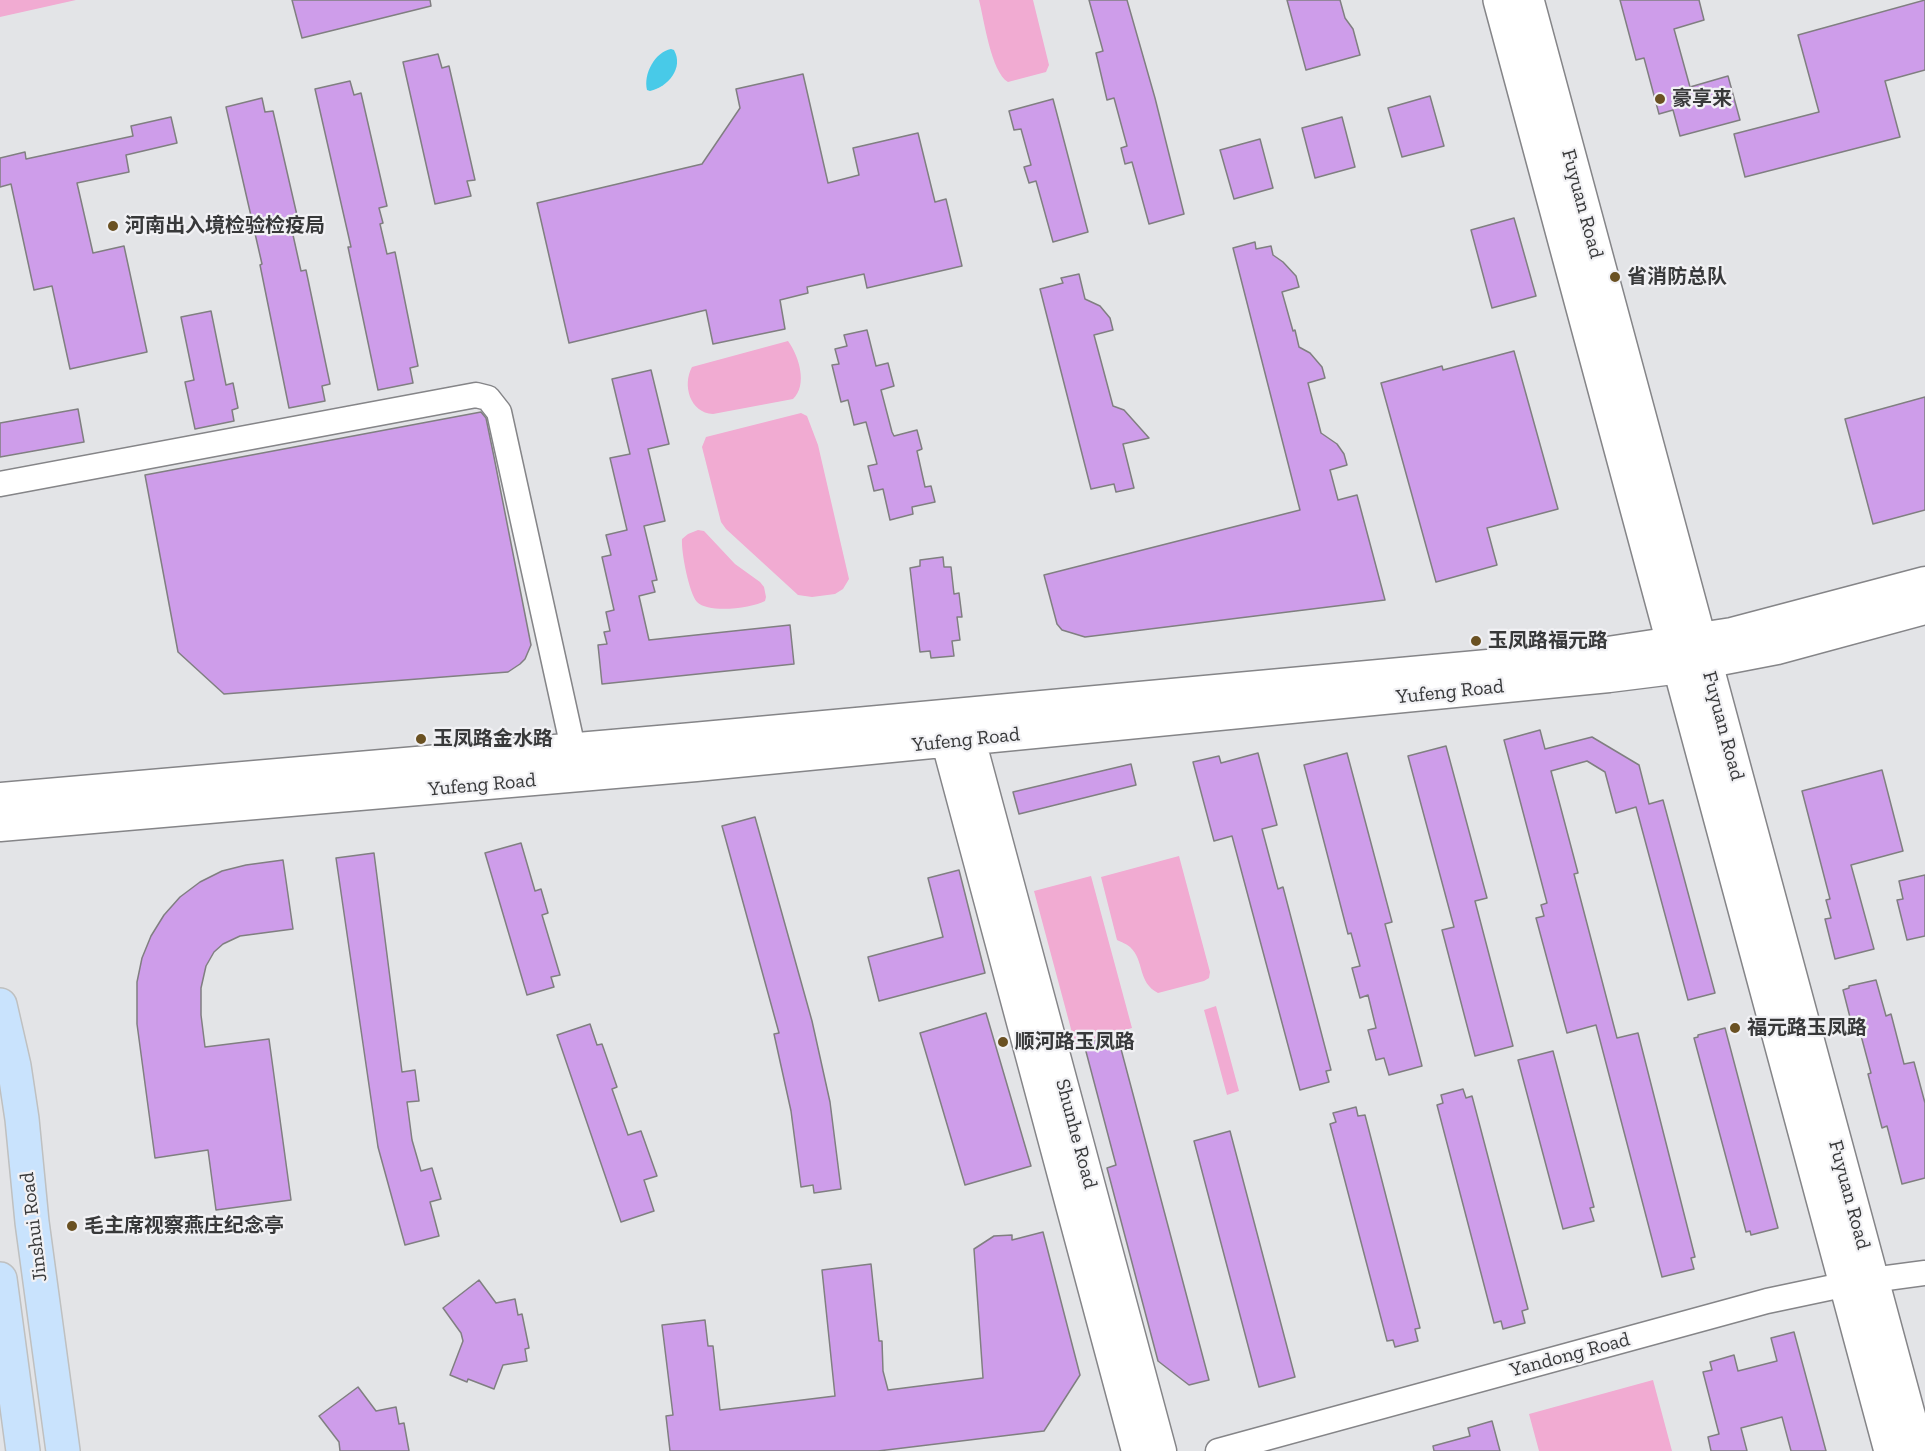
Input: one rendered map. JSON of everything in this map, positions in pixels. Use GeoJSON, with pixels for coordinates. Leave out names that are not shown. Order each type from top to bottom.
{"type":"FeatureCollection","features":[{"type":"Feature","properties":{"kind":"main road","name":"Fuyuan Road"},"geometry":{"type":"LineString","coordinates":[[1500,0],[1690,653]]}},
{"type":"Feature","properties":{"kind":"main road","name":"Fuyuan Road"},"geometry":{"type":"LineString","coordinates":[[1527,0],[1690,653],[1859,1282],[1918,1451]]}},
{"type":"Feature","properties":{"kind":"main road","name":"Jinshui Road"},"geometry":{"type":"LineString","coordinates":[[0,1005],[14,1066],[22,1119],[32,1222],[63,1451]]}},
{"type":"Feature","properties":{"kind":"main road","name":"Jinshui Road"},"geometry":{"type":"LineString","coordinates":[[0,1279],[23,1451]]}},
{"type":"Feature","properties":{"kind":"main road","name":"Fuyuan Road"},"geometry":{"type":"LineString","coordinates":[[1859,1282],[1891,1451]]}},
{"type":"Feature","properties":{"kind":"street"},"geometry":{"type":"LineString","coordinates":[[0,484],[476,395],[488,398],[499,412],[573,748]]}},
{"type":"Feature","properties":{"kind":"street","name":"Yufeng Road"},"geometry":{"type":"LineString","coordinates":[[1690,653],[1773,623],[1925,582]]}},
{"type":"Feature","properties":{"kind":"street","name":"Yufeng Road"},"geometry":{"type":"LineString","coordinates":[[0,826],[696,766],[955,727],[1575,657],[1777,649],[1925,609]]}},
{"type":"Feature","properties":{"kind":"street","name":"Yufeng Road"},"geometry":{"type":"LineString","coordinates":[[0,798],[573,748],[955,727]]}},
{"type":"Feature","properties":{"kind":"street","name":"Shunhe Road"},"geometry":{"type":"LineString","coordinates":[[955,727],[1137,1451]]}},
{"type":"Feature","properties":{"kind":"street","name":"Shunhe Road"},"geometry":{"type":"LineString","coordinates":[[955,727],[1161,1451]]}},
{"type":"Feature","properties":{"kind":"street","name":"Yandong Road"},"geometry":{"type":"LineString","coordinates":[[1218,1451],[1767,1301],[1859,1282],[1925,1273]]}},
{"type":"Feature","properties":{"kind":"shaded area"},"geometry":{"type":"Polygon","coordinates":[[[0,0],[76,0],[0,17],[0,0]]]}},
{"type":"Feature","properties":{"kind":"shaded area"},"geometry":{"type":"Polygon","coordinates":[[[979,0],[1033,0],[1049,65],[1046,72],[1008,82],[1002,76],[993,57],[979,0]]]}},
{"type":"Feature","properties":{"kind":"shaded area"},"geometry":{"type":"Polygon","coordinates":[[[788,341],[796,354],[801,378],[798,393],[793,399],[713,414],[699,409],[690,397],[688,382],[692,367],[788,341]]]}},
{"type":"Feature","properties":{"kind":"shaded area"},"geometry":{"type":"Polygon","coordinates":[[[801,413],[807,416],[818,445],[849,579],[843,589],[835,594],[812,597],[798,595],[726,529],[721,522],[702,447],[706,437],[801,413]]]}},
{"type":"Feature","properties":{"kind":"shaded area"},"geometry":{"type":"Polygon","coordinates":[[[698,530],[704,531],[735,564],[760,582],[764,587],[765,601],[741,608],[720,609],[703,606],[697,602],[686,572],[682,539],[698,530]]]}},
{"type":"Feature","properties":{"kind":"shaded area"},"geometry":{"type":"Polygon","coordinates":[[[1179,856],[1210,972],[1209,978],[1204,981],[1158,993],[1147,983],[1135,953],[1129,946],[1117,940],[1101,877],[1179,856]]]}},
{"type":"Feature","properties":{"kind":"shaded area"},"geometry":{"type":"Polygon","coordinates":[[[1091,876],[1132,1028],[1075,1044],[1034,891],[1091,876]]]}},
{"type":"Feature","properties":{"kind":"shaded area"},"geometry":{"type":"Polygon","coordinates":[[[1216,1006],[1239,1091],[1227,1095],[1204,1010],[1216,1006]]]}},
{"type":"Feature","properties":{"kind":"shaded area"},"geometry":{"type":"Polygon","coordinates":[[[1653,1380],[1672,1451],[1539,1451],[1529,1414],[1653,1380]]]}},
{"type":"Feature","properties":{"kind":"water"},"geometry":{"type":"Polygon","coordinates":[[[671,49],[677,57],[676,70],[663,85],[657,89],[647,90],[647,77],[655,59],[671,49]]]}},
{"type":"Feature","properties":{"kind":"building"},"geometry":{"type":"Polygon","coordinates":[[[292,0],[430,0],[431,6],[302,38],[292,0]]]}},
{"type":"Feature","properties":{"kind":"building"},"geometry":{"type":"Polygon","coordinates":[[[1089,0],[1127,0],[1155,98],[1184,214],[1149,224],[1132,162],[1125,164],[1121,148],[1127,146],[1114,98],[1107,100],[1096,53],[1103,51],[1089,0]]]}},
{"type":"Feature","properties":{"kind":"building"},"geometry":{"type":"Polygon","coordinates":[[[1287,0],[1340,0],[1345,18],[1353,29],[1360,55],[1306,70],[1287,0]]]}},
{"type":"Feature","properties":{"kind":"building"},"geometry":{"type":"Polygon","coordinates":[[[1620,0],[1699,0],[1704,20],[1674,29],[1690,87],[1728,76],[1740,120],[1680,136],[1673,110],[1659,114],[1644,58],[1636,60],[1620,0]]]}},
{"type":"Feature","properties":{"kind":"building"},"geometry":{"type":"Polygon","coordinates":[[[1925,0],[1925,70],[1885,81],[1900,137],[1745,177],[1734,134],[1819,112],[1798,35],[1925,0]]]}},
{"type":"Feature","properties":{"kind":"building"},"geometry":{"type":"Polygon","coordinates":[[[438,54],[442,68],[449,66],[475,180],[467,181],[471,196],[435,204],[403,62],[438,54]]]}},
{"type":"Feature","properties":{"kind":"building"},"geometry":{"type":"Polygon","coordinates":[[[803,74],[828,183],[859,175],[853,148],[918,133],[935,202],[946,199],[962,266],[867,288],[864,274],[807,287],[808,293],[780,300],[785,329],[713,344],[706,310],[569,343],[537,203],[702,164],[740,108],[736,89],[803,74]]]}},
{"type":"Feature","properties":{"kind":"building"},"geometry":{"type":"Polygon","coordinates":[[[350,81],[354,95],[361,93],[387,206],[379,208],[383,223],[380,224],[387,254],[395,252],[418,366],[410,368],[413,383],[378,390],[348,247],[351,247],[315,89],[350,81]]]}},
{"type":"Feature","properties":{"kind":"building"},"geometry":{"type":"Polygon","coordinates":[[[1430,96],[1444,146],[1402,157],[1388,108],[1430,96]]]}},
{"type":"Feature","properties":{"kind":"building"},"geometry":{"type":"Polygon","coordinates":[[[262,98],[265,112],[273,111],[299,224],[291,226],[301,271],[306,270],[330,384],[322,386],[325,401],[289,408],[260,265],[262,264],[226,107],[262,98]]]}},
{"type":"Feature","properties":{"kind":"building"},"geometry":{"type":"Polygon","coordinates":[[[1053,99],[1088,232],[1053,242],[1036,181],[1029,183],[1024,167],[1031,165],[1021,129],[1014,130],[1009,111],[1053,99]]]}},
{"type":"Feature","properties":{"kind":"building"},"geometry":{"type":"Polygon","coordinates":[[[171,117],[177,143],[126,155],[129,172],[77,183],[93,253],[124,246],[147,352],[70,369],[52,286],[34,290],[11,184],[0,187],[0,158],[25,152],[26,159],[133,136],[131,126],[171,117]]]}},
{"type":"Feature","properties":{"kind":"building"},"geometry":{"type":"Polygon","coordinates":[[[1342,117],[1355,167],[1315,178],[1302,128],[1342,117]]]}},
{"type":"Feature","properties":{"kind":"building"},"geometry":{"type":"Polygon","coordinates":[[[1260,139],[1273,188],[1234,199],[1220,150],[1260,139]]]}},
{"type":"Feature","properties":{"kind":"building"},"geometry":{"type":"Polygon","coordinates":[[[1514,218],[1536,296],[1492,308],[1471,230],[1514,218]]]}},
{"type":"Feature","properties":{"kind":"building"},"geometry":{"type":"Polygon","coordinates":[[[1255,242],[1256,249],[1271,246],[1273,255],[1296,276],[1299,287],[1282,292],[1299,347],[1310,353],[1322,367],[1325,378],[1308,383],[1321,433],[1337,444],[1344,454],[1347,465],[1330,470],[1338,500],[1357,495],[1385,600],[1085,637],[1062,630],[1057,624],[1044,575],[1300,510],[1233,248],[1255,242]]]}},
{"type":"Feature","properties":{"kind":"building"},"geometry":{"type":"Polygon","coordinates":[[[1079,274],[1085,299],[1100,306],[1110,318],[1113,330],[1094,335],[1113,406],[1124,410],[1149,438],[1123,444],[1134,488],[1116,492],[1114,484],[1091,489],[1040,289],[1063,283],[1061,278],[1079,274]]]}},
{"type":"Feature","properties":{"kind":"building"},"geometry":{"type":"Polygon","coordinates":[[[211,311],[226,385],[233,383],[238,408],[232,410],[234,421],[195,429],[185,382],[194,380],[181,317],[211,311]]]}},
{"type":"Feature","properties":{"kind":"building"},"geometry":{"type":"Polygon","coordinates":[[[867,330],[876,366],[888,363],[894,386],[881,390],[892,432],[894,436],[917,430],[922,449],[917,451],[925,487],[931,486],[935,502],[912,507],[913,514],[890,520],[883,489],[874,491],[868,466],[877,464],[866,422],[854,425],[848,400],[841,402],[832,365],[839,364],[835,349],[847,346],[844,335],[867,330]]]}},
{"type":"Feature","properties":{"kind":"building"},"geometry":{"type":"Polygon","coordinates":[[[1514,351],[1558,509],[1487,528],[1497,565],[1436,582],[1381,383],[1442,366],[1443,370],[1514,351]]]}},
{"type":"Feature","properties":{"kind":"building"},"geometry":{"type":"Polygon","coordinates":[[[651,370],[669,444],[648,449],[665,521],[644,526],[657,580],[652,581],[655,592],[639,596],[649,640],[790,625],[794,664],[602,684],[598,645],[607,644],[604,632],[610,631],[606,612],[614,610],[602,557],[611,555],[606,535],[627,530],[610,458],[630,454],[612,379],[651,370]]]}},
{"type":"Feature","properties":{"kind":"building"},"geometry":{"type":"Polygon","coordinates":[[[1925,397],[1925,510],[1873,524],[1845,419],[1925,397]]]}},
{"type":"Feature","properties":{"kind":"building"},"geometry":{"type":"Polygon","coordinates":[[[78,409],[84,442],[0,457],[0,423],[78,409]]]}},
{"type":"Feature","properties":{"kind":"building"},"geometry":{"type":"Polygon","coordinates":[[[481,412],[486,418],[531,645],[525,659],[520,664],[508,672],[224,694],[178,652],[145,475],[481,412]]]}},
{"type":"Feature","properties":{"kind":"building"},"geometry":{"type":"Polygon","coordinates":[[[943,557],[944,567],[951,567],[954,594],[959,593],[962,617],[957,617],[960,640],[952,641],[954,656],[931,658],[930,651],[920,652],[910,568],[920,566],[920,560],[943,557]]]}},
{"type":"Feature","properties":{"kind":"building"},"geometry":{"type":"Polygon","coordinates":[[[1540,730],[1545,749],[1592,737],[1639,765],[1649,804],[1663,800],[1715,993],[1688,1000],[1636,807],[1616,813],[1605,772],[1587,761],[1551,771],[1578,873],[1574,874],[1617,1038],[1638,1033],[1695,1257],[1691,1258],[1694,1269],[1662,1277],[1596,1025],[1567,1033],[1536,918],[1544,916],[1541,905],[1547,903],[1504,740],[1540,730]]]}},
{"type":"Feature","properties":{"kind":"building"},"geometry":{"type":"Polygon","coordinates":[[[1446,746],[1487,898],[1475,901],[1513,1046],[1475,1056],[1442,930],[1454,927],[1408,756],[1446,746]]]}},
{"type":"Feature","properties":{"kind":"building"},"geometry":{"type":"Polygon","coordinates":[[[1258,753],[1277,825],[1262,829],[1278,889],[1283,887],[1331,1070],[1326,1071],[1329,1082],[1300,1090],[1232,836],[1214,841],[1193,762],[1219,756],[1221,763],[1258,753]]]}},
{"type":"Feature","properties":{"kind":"building"},"geometry":{"type":"Polygon","coordinates":[[[1347,753],[1392,922],[1385,924],[1422,1066],[1389,1075],[1384,1058],[1376,1060],[1368,1030],[1376,1028],[1368,995],[1360,998],[1352,968],[1360,966],[1351,933],[1348,934],[1304,765],[1347,753]]]}},
{"type":"Feature","properties":{"kind":"building"},"geometry":{"type":"Polygon","coordinates":[[[1131,764],[1136,785],[1019,814],[1013,792],[1131,764]]]}},
{"type":"Feature","properties":{"kind":"building"},"geometry":{"type":"Polygon","coordinates":[[[1882,770],[1903,851],[1851,865],[1874,949],[1835,959],[1825,919],[1831,918],[1826,900],[1830,899],[1802,791],[1882,770]]]}},
{"type":"Feature","properties":{"kind":"building"},"geometry":{"type":"Polygon","coordinates":[[[755,817],[812,1021],[830,1102],[841,1189],[814,1193],[813,1185],[801,1187],[791,1111],[774,1034],[779,1033],[722,826],[755,817]]]}},
{"type":"Feature","properties":{"kind":"building"},"geometry":{"type":"Polygon","coordinates":[[[521,843],[535,891],[541,889],[548,913],[542,915],[560,975],[551,977],[554,987],[527,995],[485,853],[521,843]]]}},
{"type":"Feature","properties":{"kind":"building"},"geometry":{"type":"Polygon","coordinates":[[[374,853],[402,1072],[415,1070],[419,1101],[407,1102],[412,1140],[421,1171],[432,1168],[441,1199],[430,1202],[439,1236],[405,1245],[378,1147],[336,858],[374,853]]]}},
{"type":"Feature","properties":{"kind":"building"},"geometry":{"type":"Polygon","coordinates":[[[283,860],[293,929],[240,936],[223,944],[214,952],[206,966],[201,988],[201,1015],[205,1047],[269,1039],[291,1200],[216,1210],[208,1150],[155,1158],[137,1024],[137,982],[142,958],[151,936],[164,915],[180,897],[200,882],[222,871],[283,860]]]}},
{"type":"Feature","properties":{"kind":"building"},"geometry":{"type":"Polygon","coordinates":[[[959,870],[985,973],[879,1001],[868,957],[943,937],[928,878],[959,870]]]}},
{"type":"Feature","properties":{"kind":"building"},"geometry":{"type":"Polygon","coordinates":[[[1925,875],[1925,936],[1907,940],[1897,900],[1903,899],[1899,881],[1925,875]]]}},
{"type":"Feature","properties":{"kind":"building"},"geometry":{"type":"Polygon","coordinates":[[[1876,980],[1886,1016],[1891,1014],[1904,1064],[1914,1062],[1925,1103],[1925,1178],[1902,1184],[1887,1126],[1882,1128],[1859,1028],[1853,1029],[1843,990],[1849,986],[1876,980]]]}},
{"type":"Feature","properties":{"kind":"building"},"geometry":{"type":"Polygon","coordinates":[[[986,1013],[1031,1166],[965,1185],[920,1033],[986,1013]]]}},
{"type":"Feature","properties":{"kind":"building"},"geometry":{"type":"Polygon","coordinates":[[[590,1024],[597,1045],[602,1044],[617,1087],[612,1089],[628,1135],[641,1131],[657,1176],[644,1180],[654,1211],[621,1222],[557,1035],[590,1024]]]}},
{"type":"Feature","properties":{"kind":"building"},"geometry":{"type":"Polygon","coordinates":[[[1725,1028],[1778,1228],[1751,1235],[1750,1231],[1746,1232],[1694,1038],[1725,1028]]]}},
{"type":"Feature","properties":{"kind":"building"},"geometry":{"type":"Polygon","coordinates":[[[1117,1034],[1209,1380],[1189,1385],[1158,1361],[1107,1168],[1116,1165],[1084,1044],[1117,1034]]]}},
{"type":"Feature","properties":{"kind":"building"},"geometry":{"type":"Polygon","coordinates":[[[1553,1051],[1594,1207],[1590,1208],[1594,1221],[1563,1229],[1518,1060],[1553,1051]]]}},
{"type":"Feature","properties":{"kind":"building"},"geometry":{"type":"Polygon","coordinates":[[[1463,1089],[1466,1098],[1472,1096],[1528,1309],[1522,1311],[1525,1323],[1503,1329],[1501,1321],[1494,1323],[1437,1105],[1443,1103],[1441,1095],[1463,1089]]]}},
{"type":"Feature","properties":{"kind":"building"},"geometry":{"type":"Polygon","coordinates":[[[1356,1107],[1358,1116],[1365,1115],[1420,1328],[1415,1329],[1418,1341],[1395,1347],[1393,1340],[1387,1341],[1330,1124],[1336,1122],[1333,1113],[1356,1107]]]}},
{"type":"Feature","properties":{"kind":"building"},"geometry":{"type":"Polygon","coordinates":[[[1230,1131],[1295,1377],[1259,1387],[1194,1141],[1230,1131]]]}},
{"type":"Feature","properties":{"kind":"building"},"geometry":{"type":"Polygon","coordinates":[[[1043,1232],[1080,1375],[1044,1431],[878,1451],[670,1451],[666,1416],[673,1415],[662,1325],[705,1320],[708,1346],[713,1346],[720,1410],[835,1396],[822,1270],[871,1264],[879,1341],[882,1341],[883,1371],[888,1390],[983,1378],[974,1249],[994,1236],[1012,1235],[1012,1240],[1043,1232]]]}},
{"type":"Feature","properties":{"kind":"building"},"geometry":{"type":"Polygon","coordinates":[[[479,1280],[496,1303],[515,1299],[518,1315],[522,1314],[529,1348],[525,1349],[527,1361],[503,1365],[494,1389],[450,1375],[463,1341],[461,1333],[443,1308],[479,1280]]]}},
{"type":"Feature","properties":{"kind":"building"},"geometry":{"type":"Polygon","coordinates":[[[1794,1332],[1826,1451],[1791,1451],[1782,1417],[1741,1428],[1747,1451],[1711,1451],[1708,1437],[1719,1434],[1703,1372],[1712,1370],[1710,1362],[1734,1355],[1738,1371],[1777,1361],[1771,1338],[1794,1332]]]}},
{"type":"Feature","properties":{"kind":"building"},"geometry":{"type":"Polygon","coordinates":[[[358,1387],[376,1411],[396,1407],[399,1424],[404,1423],[409,1451],[340,1451],[339,1442],[319,1416],[358,1387]]]}},
{"type":"Feature","properties":{"kind":"building"},"geometry":{"type":"Polygon","coordinates":[[[1492,1421],[1500,1451],[1434,1451],[1433,1446],[1470,1436],[1468,1428],[1492,1421]]]}},
{"type":"Feature","properties":{"kind":"place","name":"豪享来"},"geometry":{"type":"Point","coordinates":[1660,99]}},
{"type":"Feature","properties":{"kind":"place","name":"河南出入境检验检疫局"},"geometry":{"type":"Point","coordinates":[113,226]}},
{"type":"Feature","properties":{"kind":"place","name":"省消防总队"},"geometry":{"type":"Point","coordinates":[1615,277]}},
{"type":"Feature","properties":{"kind":"place","name":"玉凤路福元路"},"geometry":{"type":"Point","coordinates":[1476,641]}},
{"type":"Feature","properties":{"kind":"place","name":"玉凤路金水路"},"geometry":{"type":"Point","coordinates":[421,739]}},
{"type":"Feature","properties":{"kind":"place","name":"福元路玉凤路"},"geometry":{"type":"Point","coordinates":[1735,1028]}},
{"type":"Feature","properties":{"kind":"place","name":"顺河路玉凤路"},"geometry":{"type":"Point","coordinates":[1003,1042]}},
{"type":"Feature","properties":{"kind":"place","name":"毛主席视察燕庄纪念亭"},"geometry":{"type":"Point","coordinates":[72,1226]}}]}
